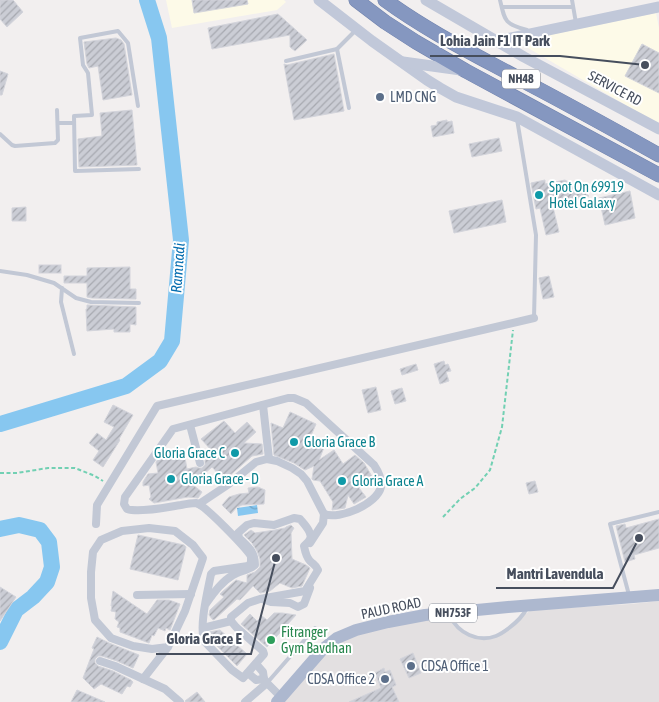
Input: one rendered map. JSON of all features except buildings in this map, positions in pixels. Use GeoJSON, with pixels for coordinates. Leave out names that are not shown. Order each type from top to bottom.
{"type":"FeatureCollection","features":[{"type":"Feature","properties":{"kind":"highway","name":"NH48"},"geometry":{"type":"LineString","coordinates":[[356,0],[385,22],[466,71],[659,175]]}},
{"type":"Feature","properties":{"kind":"highway","name":"NH48"},"geometry":{"type":"LineString","coordinates":[[385,0],[425,28],[474,56],[528,83],[659,155]]}},
{"type":"Feature","properties":{"kind":"main road","name":"PAUD ROAD"},"geometry":{"type":"LineString","coordinates":[[279,699],[323,649],[337,638],[356,630],[424,615],[659,595]]}},
{"type":"Feature","properties":{"kind":"street"},"geometry":{"type":"LineString","coordinates":[[319,0],[356,30],[427,80],[456,97],[517,117],[659,195]]}},
{"type":"Feature","properties":{"kind":"street","name":"SERVICE RD"},"geometry":{"type":"LineString","coordinates":[[426,0],[496,41],[659,129]]}},
{"type":"Feature","properties":{"kind":"street"},"geometry":{"type":"LineString","coordinates":[[496,41],[659,7]]}},
{"type":"Feature","properties":{"kind":"street"},"geometry":{"type":"LineString","coordinates":[[401,61],[466,71]]}},
{"type":"Feature","properties":{"kind":"street"},"geometry":{"type":"LineString","coordinates":[[96,524],[98,505],[157,406],[534,318]]}},
{"type":"Feature","properties":{"kind":"street"},"geometry":{"type":"LineString","coordinates":[[231,621],[264,654],[243,678],[226,665],[202,638],[205,605],[214,571],[248,566],[252,563],[251,556],[226,528],[200,504],[194,503],[131,510],[127,509],[124,504],[125,496],[169,432],[173,429],[294,398],[306,403],[374,465],[378,470],[381,486],[374,498],[364,506],[336,516],[324,514]]}},
{"type":"Feature","properties":{"kind":"street"},"geometry":{"type":"LineString","coordinates":[[263,405],[270,459]]}},
{"type":"Feature","properties":{"kind":"street"},"geometry":{"type":"LineString","coordinates":[[190,425],[200,463]]}},
{"type":"Feature","properties":{"kind":"street"},"geometry":{"type":"LineString","coordinates":[[200,504],[256,462],[262,460],[270,459],[277,461],[292,468],[307,481],[324,514],[323,523],[307,546],[308,556],[317,563],[320,570],[304,604],[298,607],[290,603],[271,602],[260,599]]}},
{"type":"Feature","properties":{"kind":"street"},"geometry":{"type":"LineString","coordinates":[[205,605],[219,586],[230,576],[250,569],[255,565],[255,557],[251,549],[239,538],[238,533],[242,529],[254,523],[274,525],[294,518],[300,519],[311,537],[310,541],[304,546],[306,555],[318,570],[305,591],[248,603],[231,618],[231,621]]}},
{"type":"Feature","properties":{"kind":"street"},"geometry":{"type":"LineString","coordinates":[[143,679],[168,647],[185,611],[203,558],[193,545],[175,531],[149,528],[122,531],[101,540],[93,552],[90,572],[91,598],[95,620],[110,638],[133,646],[152,649],[168,647]]}},
{"type":"Feature","properties":{"kind":"street"},"geometry":{"type":"LineString","coordinates":[[137,595],[191,594]]}},
{"type":"Feature","properties":{"kind":"street"},"geometry":{"type":"LineString","coordinates":[[202,628],[231,621]]}},
{"type":"Feature","properties":{"kind":"street"},"geometry":{"type":"LineString","coordinates":[[100,660],[165,690],[180,702]]}},
{"type":"Feature","properties":{"kind":"street"},"geometry":{"type":"LineString","coordinates":[[256,664],[263,672],[265,681],[279,699]]}},
{"type":"Feature","properties":{"kind":"street"},"geometry":{"type":"LineString","coordinates":[[248,673],[256,680],[265,681]]}},
{"type":"Feature","properties":{"kind":"street"},"geometry":{"type":"LineString","coordinates":[[245,702],[265,681]]}},
{"type":"Feature","properties":{"kind":"lane"},"geometry":{"type":"LineString","coordinates":[[500,0],[504,17],[508,22],[514,27],[537,32]]}},
{"type":"Feature","properties":{"kind":"lane"},"geometry":{"type":"LineString","coordinates":[[572,0],[576,24]]}},
{"type":"Feature","properties":{"kind":"lane"},"geometry":{"type":"LineString","coordinates":[[502,7],[573,7]]}},
{"type":"Feature","properties":{"kind":"lane"},"geometry":{"type":"LineString","coordinates":[[286,61],[337,49],[356,30]]}},
{"type":"Feature","properties":{"kind":"lane"},"geometry":{"type":"LineString","coordinates":[[138,106],[128,43],[118,31],[80,38],[83,65],[88,73],[92,115],[74,116],[75,171],[139,169]]}},
{"type":"Feature","properties":{"kind":"lane"},"geometry":{"type":"LineString","coordinates":[[337,49],[349,108]]}},
{"type":"Feature","properties":{"kind":"lane"},"geometry":{"type":"LineString","coordinates":[[0,134],[15,146],[55,143],[58,140],[57,110]]}},
{"type":"Feature","properties":{"kind":"lane"},"geometry":{"type":"LineString","coordinates":[[517,117],[536,235],[534,318]]}},
{"type":"Feature","properties":{"kind":"lane"},"geometry":{"type":"LineString","coordinates":[[58,123],[74,123]]}},
{"type":"Feature","properties":{"kind":"lane"},"geometry":{"type":"LineString","coordinates":[[0,271],[27,275],[54,284],[76,298],[91,302],[139,303]]}},
{"type":"Feature","properties":{"kind":"lane"},"geometry":{"type":"LineString","coordinates":[[62,288],[61,302],[74,354]]}},
{"type":"Feature","properties":{"kind":"lane"},"geometry":{"type":"LineString","coordinates":[[630,597],[610,524],[659,512]]}},
{"type":"Feature","properties":{"kind":"lane"},"geometry":{"type":"LineString","coordinates":[[449,613],[462,632],[474,637],[485,638],[494,637],[514,625],[524,615],[528,606]]}},
{"type":"Feature","properties":{"kind":"lane"},"geometry":{"type":"LineString","coordinates":[[265,681],[315,628]]}},
{"type":"Feature","properties":{"kind":"path"},"geometry":{"type":"LineString","coordinates":[[443,518],[460,499],[475,488],[490,470],[502,427],[514,323]]}},
{"type":"Feature","properties":{"kind":"path"},"geometry":{"type":"LineString","coordinates":[[0,473],[48,468],[75,468],[95,476],[109,485]]}},
{"type":"Feature","properties":{"kind":"shaded area"},"geometry":{"type":"Polygon","coordinates":[[[166,0],[284,0],[286,2],[277,10],[172,28],[166,0]]]}},
{"type":"Feature","properties":{"kind":"shaded area"},"geometry":{"type":"Polygon","coordinates":[[[656,13],[659,28],[659,123],[528,48],[530,39],[656,13]]]}},
{"type":"Feature","properties":{"kind":"shaded area"},"geometry":{"type":"Polygon","coordinates":[[[659,601],[659,702],[276,702],[337,638],[449,613],[463,632],[474,637],[494,637],[531,610],[659,601]]]}},
{"type":"Feature","properties":{"kind":"water"},"geometry":{"type":"Polygon","coordinates":[[[257,505],[258,513],[238,516],[237,508],[257,505]]]}},
{"type":"Feature","properties":{"kind":"waterway","name":"Ramnadi"},"geometry":{"type":"LineString","coordinates":[[0,424],[126,386],[160,361],[172,341],[181,240],[159,38],[147,0]]}},
{"type":"Feature","properties":{"kind":"waterway","name":"Ramnadi"},"geometry":{"type":"LineString","coordinates":[[0,529],[19,525],[40,530],[49,542],[52,567],[47,582],[33,597],[16,610],[0,642]]}},
{"type":"Feature","properties":{"kind":"place","name":"Lohia Jain F1 IT Park"},"geometry":{"type":"Point","coordinates":[645,65]}},
{"type":"Feature","properties":{"kind":"place","name":"LMD CNG"},"geometry":{"type":"Point","coordinates":[380,97]}},
{"type":"Feature","properties":{"kind":"place","name":"Spot On 69919 Hotel Galaxy"},"geometry":{"type":"Point","coordinates":[539,195]}},
{"type":"Feature","properties":{"kind":"place","name":"Gloria Grace B"},"geometry":{"type":"Point","coordinates":[294,442]}},
{"type":"Feature","properties":{"kind":"place","name":"Gloria Grace C"},"geometry":{"type":"Point","coordinates":[235,453]}},
{"type":"Feature","properties":{"kind":"place","name":"Gloria Grace - D"},"geometry":{"type":"Point","coordinates":[171,479]}},
{"type":"Feature","properties":{"kind":"place","name":"Gloria Grace A"},"geometry":{"type":"Point","coordinates":[342,481]}},
{"type":"Feature","properties":{"kind":"place","name":"Mantri Lavendula"},"geometry":{"type":"Point","coordinates":[639,538]}},
{"type":"Feature","properties":{"kind":"place","name":"Gloria Grace E"},"geometry":{"type":"Point","coordinates":[276,558]}},
{"type":"Feature","properties":{"kind":"place","name":"Fitranger Gym Bavdhan"},"geometry":{"type":"Point","coordinates":[271,640]}},
{"type":"Feature","properties":{"kind":"place","name":"CDSA Office 1"},"geometry":{"type":"Point","coordinates":[411,666]}},
{"type":"Feature","properties":{"kind":"place","name":"CDSA Office 2"},"geometry":{"type":"Point","coordinates":[385,679]}}]}
